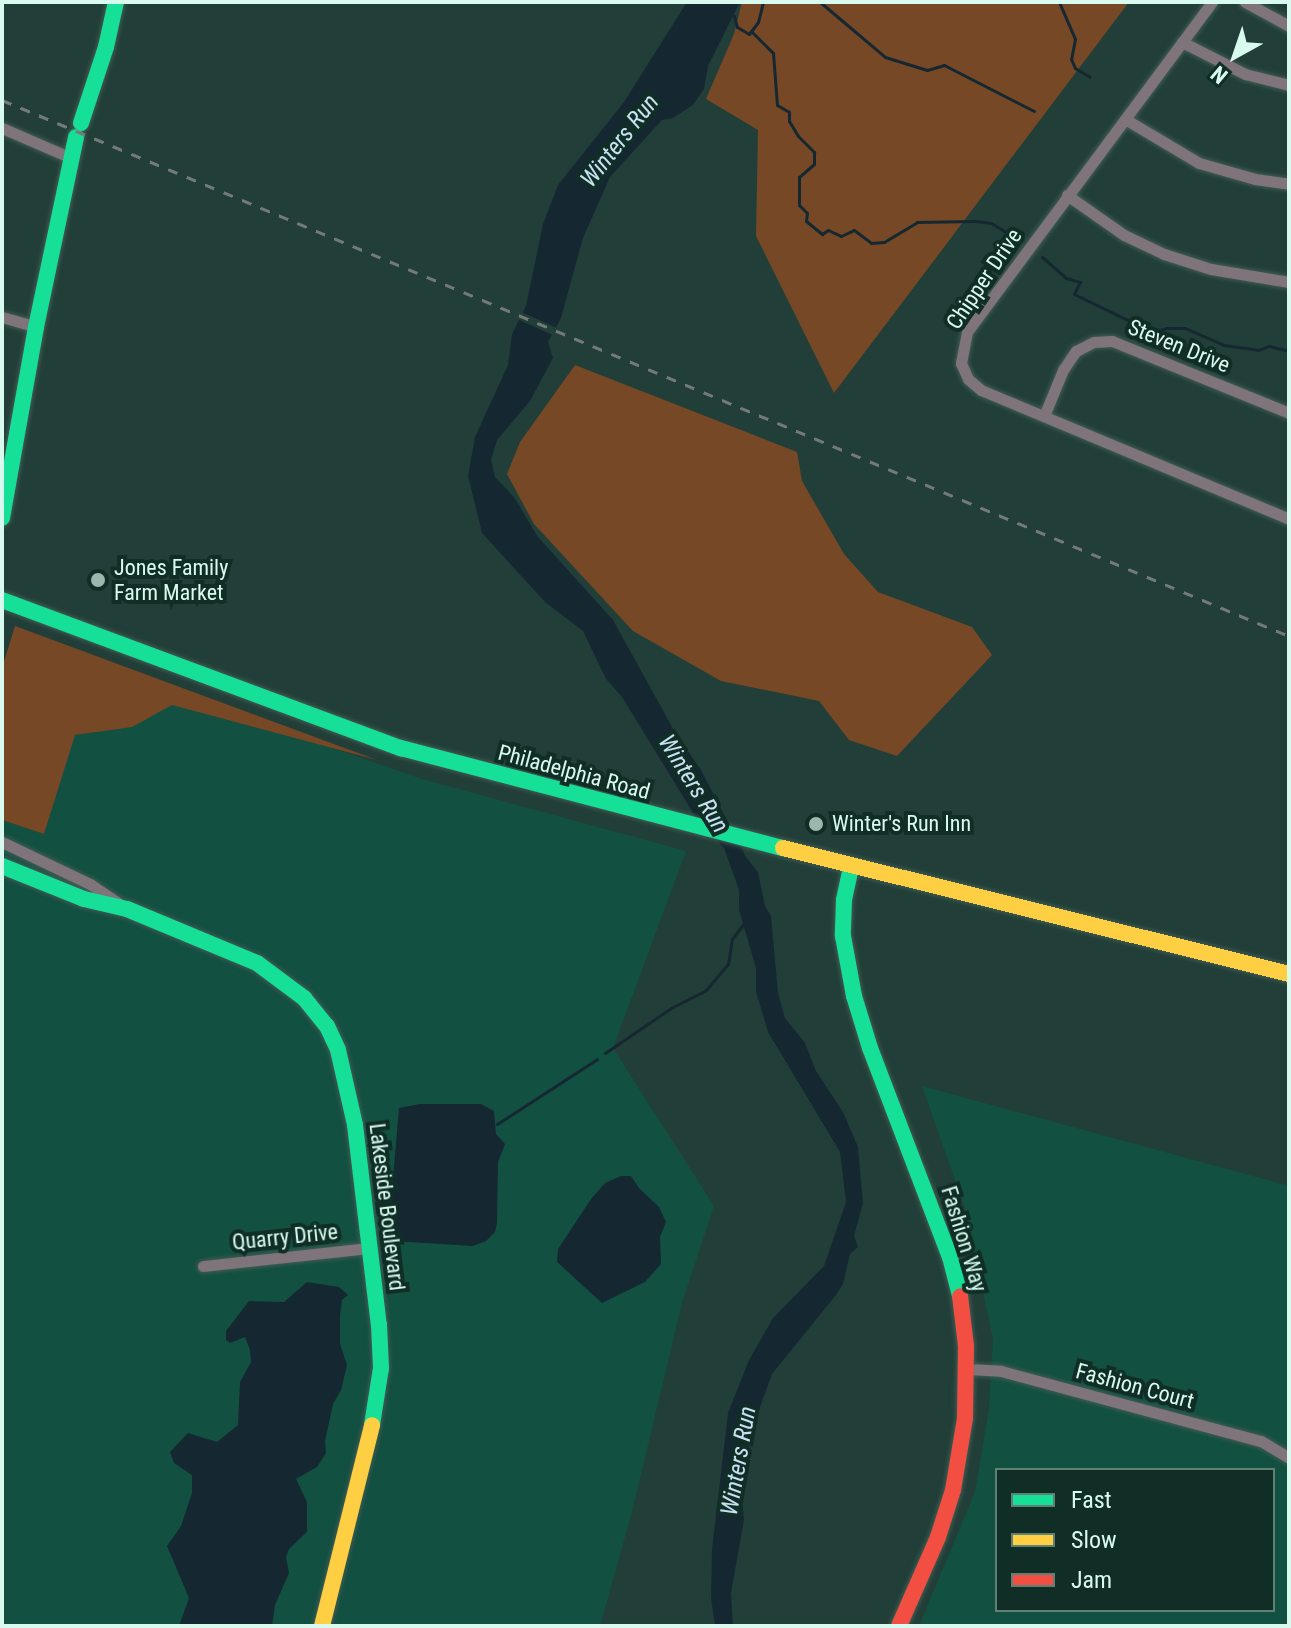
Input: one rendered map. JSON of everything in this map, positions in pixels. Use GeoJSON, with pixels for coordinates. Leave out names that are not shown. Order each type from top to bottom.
{"type":"FeatureCollection","features":[{"type":"Feature","properties":{"kind":"street"},"geometry":{"type":"LineString","coordinates":[[2,518],[69,157],[106,47],[116,2]]}},
{"type":"Feature","properties":{"kind":"street","name":"Chipper Drive"},"geometry":{"type":"LineString","coordinates":[[1212,2],[967,332],[961,352],[963,372],[981,390],[1289,519]]}},
{"type":"Feature","properties":{"kind":"street"},"geometry":{"type":"LineString","coordinates":[[1245,2],[1289,26]]}},
{"type":"Feature","properties":{"kind":"street"},"geometry":{"type":"LineString","coordinates":[[1259,2],[1269,15]]}},
{"type":"Feature","properties":{"kind":"street"},"geometry":{"type":"LineString","coordinates":[[1182,42],[1245,74],[1289,85]]}},
{"type":"Feature","properties":{"kind":"street"},"geometry":{"type":"LineString","coordinates":[[1125,119],[1199,163],[1255,179],[1289,184]]}},
{"type":"Feature","properties":{"kind":"street"},"geometry":{"type":"LineString","coordinates":[[2,128],[69,157]]}},
{"type":"Feature","properties":{"kind":"street"},"geometry":{"type":"LineString","coordinates":[[1067,195],[1124,235],[1164,254],[1211,269],[1289,282]]}},
{"type":"Feature","properties":{"kind":"street"},"geometry":{"type":"LineString","coordinates":[[2,317],[36,327]]}},
{"type":"Feature","properties":{"kind":"street","name":"Steven Drive"},"geometry":{"type":"LineString","coordinates":[[1044,416],[1063,370],[1076,351],[1094,342],[1112,341],[1289,413]]}},
{"type":"Feature","properties":{"kind":"street","name":"Philadelphia Road"},"geometry":{"type":"LineString","coordinates":[[2,600],[401,748],[851,867],[1289,974]]}},
{"type":"Feature","properties":{"kind":"street","name":"Lakeside Boulevard"},"geometry":{"type":"LineString","coordinates":[[2,842],[90,884],[127,909]]}},
{"type":"Feature","properties":{"kind":"street","name":"Lakeside Boulevard"},"geometry":{"type":"LineString","coordinates":[[2,866],[84,899],[127,909],[257,963],[291,985],[317,1012],[333,1038],[347,1081],[381,1344],[377,1398],[322,1626]]}},
{"type":"Feature","properties":{"kind":"street","name":"Fashion Way"},"geometry":{"type":"LineString","coordinates":[[851,867],[843,922],[851,982],[870,1048],[950,1257],[962,1310],[967,1369],[963,1438],[953,1490],[938,1537],[899,1626]]}},
{"type":"Feature","properties":{"kind":"street","name":"Quarry Drive"},"geometry":{"type":"LineString","coordinates":[[203,1266],[370,1248]]}},
{"type":"Feature","properties":{"kind":"street","name":"Fashion Court"},"geometry":{"type":"LineString","coordinates":[[967,1369],[1001,1371],[1261,1441],[1289,1458]]}},
{"type":"Feature","properties":{"kind":"shaded area"},"geometry":{"type":"Polygon","coordinates":[[[742,2],[1129,2],[834,393],[756,236],[758,130],[706,99],[734,34],[742,2]]]}},
{"type":"Feature","properties":{"kind":"shaded area"},"geometry":{"type":"Polygon","coordinates":[[[575,365],[797,452],[802,481],[844,554],[878,592],[972,627],[992,655],[897,756],[849,740],[819,701],[721,681],[633,631],[534,524],[507,474],[520,442],[575,365]]]}},
{"type":"Feature","properties":{"kind":"shaded area"},"geometry":{"type":"Polygon","coordinates":[[[15,626],[377,760],[172,705],[132,727],[75,735],[44,834],[2,820],[2,668],[15,626]]]}},
{"type":"Feature","properties":{"kind":"shaded area"},"geometry":{"type":"Polygon","coordinates":[[[183,696],[422,779],[686,851],[613,1048],[714,1206],[682,1303],[632,1512],[600,1626],[2,1626],[2,820],[44,834],[78,724],[183,696]]]}},
{"type":"Feature","properties":{"kind":"shaded area"},"geometry":{"type":"Polygon","coordinates":[[[922,1086],[1289,1186],[1289,1626],[919,1626],[975,1492],[989,1408],[993,1339],[966,1211],[922,1086]]]}},
{"type":"Feature","properties":{"kind":"water","name":"Winters Run"},"geometry":{"type":"Polygon","coordinates":[[[687,2],[740,2],[708,66],[704,89],[693,105],[673,118],[662,120],[610,177],[583,238],[561,318],[548,342],[553,358],[530,401],[497,440],[491,460],[495,477],[514,497],[538,537],[613,620],[676,734],[701,770],[746,857],[758,872],[765,906],[771,916],[778,993],[785,1018],[805,1043],[816,1071],[843,1112],[858,1147],[863,1203],[854,1236],[858,1247],[850,1254],[843,1284],[836,1295],[772,1374],[748,1440],[741,1491],[744,1520],[731,1593],[733,1626],[715,1626],[711,1598],[712,1549],[728,1413],[749,1360],[773,1318],[824,1266],[846,1202],[840,1152],[768,1032],[756,992],[756,968],[739,910],[739,890],[724,848],[695,816],[622,697],[606,679],[583,631],[545,602],[482,533],[468,476],[475,437],[508,365],[512,334],[526,306],[543,224],[558,185],[624,102],[687,2]]]}},
{"type":"Feature","properties":{"kind":"water"},"geometry":{"type":"Polygon","coordinates":[[[420,1104],[481,1104],[494,1111],[496,1134],[505,1144],[498,1162],[497,1223],[495,1232],[486,1241],[473,1246],[392,1241],[391,1201],[399,1108],[420,1104]]]}},
{"type":"Feature","properties":{"kind":"water"},"geometry":{"type":"Polygon","coordinates":[[[621,1176],[631,1176],[659,1207],[666,1222],[660,1237],[661,1264],[645,1282],[602,1303],[557,1262],[558,1249],[591,1199],[605,1183],[621,1176]]]}},
{"type":"Feature","properties":{"kind":"water"},"geometry":{"type":"Polygon","coordinates":[[[307,1282],[339,1287],[348,1295],[342,1300],[340,1315],[340,1344],[347,1365],[341,1390],[333,1404],[325,1441],[326,1453],[317,1467],[296,1479],[307,1502],[307,1532],[289,1549],[286,1557],[289,1573],[275,1605],[272,1626],[179,1626],[189,1598],[167,1546],[181,1526],[192,1493],[192,1475],[174,1463],[170,1452],[188,1433],[217,1442],[238,1425],[240,1382],[251,1362],[250,1350],[245,1337],[230,1343],[226,1340],[226,1331],[249,1301],[284,1302],[307,1282]]]}},
{"type":"Feature","properties":{"kind":"pier"},"geometry":{"type":"Polygon","coordinates":[[[521,312],[559,329],[556,336],[518,319],[521,312]]]}},
{"type":"Feature","properties":{"kind":"waterway"},"geometry":{"type":"LineString","coordinates":[[734,16],[737,27],[749,34],[758,22],[763,2]]}},
{"type":"Feature","properties":{"kind":"waterway"},"geometry":{"type":"LineString","coordinates":[[820,2],[885,57],[927,70],[944,65],[1034,111]]}},
{"type":"Feature","properties":{"kind":"waterway"},"geometry":{"type":"LineString","coordinates":[[1059,2],[1075,39],[1071,59],[1075,68],[1090,77]]}},
{"type":"Feature","properties":{"kind":"waterway"},"geometry":{"type":"LineString","coordinates":[[751,31],[773,53],[777,105],[789,112],[789,121],[798,136],[814,152],[814,164],[799,177],[799,205],[807,213],[806,221],[822,234],[828,230],[841,236],[854,230],[871,243],[884,242],[917,222],[975,221],[991,223],[1018,239]]}},
{"type":"Feature","properties":{"kind":"waterway"},"geometry":{"type":"LineString","coordinates":[[1042,257],[1066,278],[1080,282],[1074,294],[1136,324],[1147,335],[1166,328],[1185,328],[1224,345],[1258,350],[1269,346],[1289,351]]}},
{"type":"Feature","properties":{"kind":"waterway"},"geometry":{"type":"LineString","coordinates":[[605,1053],[671,1008],[706,990],[728,964],[732,939],[745,922]]}},
{"type":"Feature","properties":{"kind":"waterway"},"geometry":{"type":"LineString","coordinates":[[497,1124],[597,1059]]}},
{"type":"Feature","properties":{"kind":"railway"},"geometry":{"type":"LineString","coordinates":[[2,100],[1289,636]]}},
{"type":"Feature","properties":{"kind":"traffic: fast"},"geometry":{"type":"LineString","coordinates":[[81,123],[106,47],[116,2]]}},
{"type":"Feature","properties":{"kind":"traffic: fast"},"geometry":{"type":"LineString","coordinates":[[2,518],[36,327],[76,137]]}},
{"type":"Feature","properties":{"kind":"traffic: fast"},"geometry":{"type":"LineString","coordinates":[[2,600],[401,748],[783,848]]}},
{"type":"Feature","properties":{"kind":"traffic: fast"},"geometry":{"type":"LineString","coordinates":[[2,866],[84,899],[127,909],[257,963],[304,998],[327,1026],[338,1050],[355,1125],[379,1325],[381,1368],[372,1425]]}},
{"type":"Feature","properties":{"kind":"traffic: fast"},"geometry":{"type":"LineString","coordinates":[[851,867],[844,900],[843,936],[854,996],[870,1048],[950,1257],[960,1296]]}},
{"type":"Feature","properties":{"kind":"traffic: slow"},"geometry":{"type":"LineString","coordinates":[[783,848],[1289,974]]}},
{"type":"Feature","properties":{"kind":"traffic: slow"},"geometry":{"type":"LineString","coordinates":[[322,1626],[372,1425]]}},
{"type":"Feature","properties":{"kind":"traffic: jam"},"geometry":{"type":"LineString","coordinates":[[899,1626],[938,1537],[953,1490],[965,1418],[966,1346],[960,1296]]}},
{"type":"Feature","properties":{"kind":"place","name":"Jones Family Farm Market"},"geometry":{"type":"Point","coordinates":[98,580]}},
{"type":"Feature","properties":{"kind":"place","name":"Winter's Run Inn"},"geometry":{"type":"Point","coordinates":[816,824]}}]}
